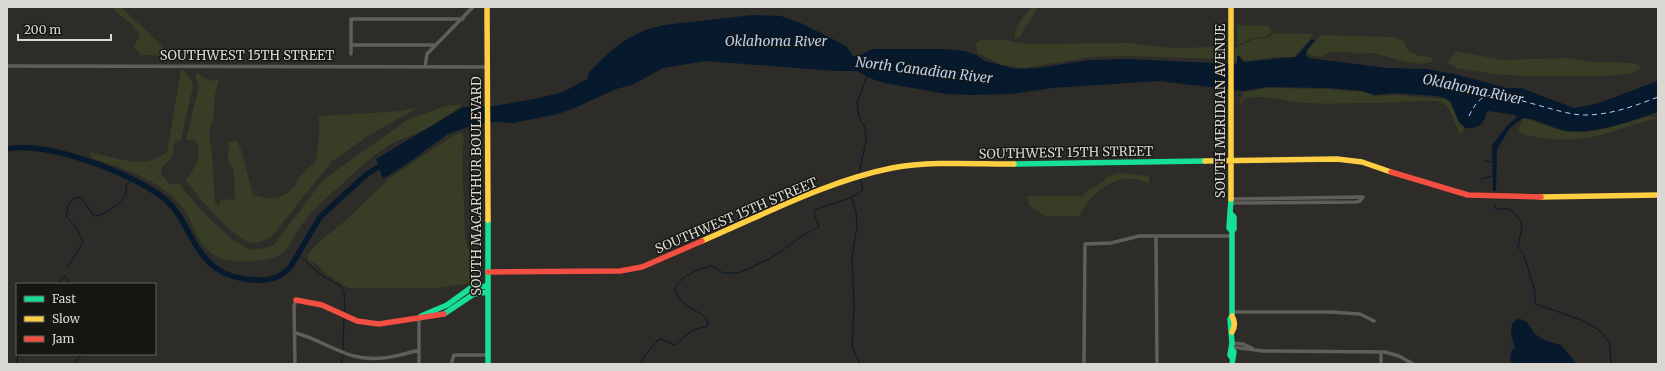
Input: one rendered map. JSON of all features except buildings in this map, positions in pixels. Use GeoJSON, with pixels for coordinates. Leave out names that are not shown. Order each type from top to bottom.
{"type":"FeatureCollection","features":[{"type":"Feature","properties":{"kind":"main road","name":"SOUTH MACARTHUR BOULEVARD"},"geometry":{"type":"LineString","coordinates":[[486,7],[488,94],[488,364]]}},
{"type":"Feature","properties":{"kind":"main road","name":"SOUTH MERIDIAN AVENUE"},"geometry":{"type":"LineString","coordinates":[[1231,7],[1232,214],[1229,217],[1229,228],[1232,234],[1232,314],[1230,324],[1232,332],[1232,346],[1230,352],[1232,361]]}},
{"type":"Feature","properties":{"kind":"main road","name":"SOUTHWEST 15TH STREET"},"geometry":{"type":"LineString","coordinates":[[488,272],[620,271],[642,267],[841,182],[879,172],[926,165],[1231,160],[1351,160],[1378,167],[1450,191],[1487,196],[1658,195]]}},
{"type":"Feature","properties":{"kind":"main road"},"geometry":{"type":"LineString","coordinates":[[419,317],[447,305],[472,287],[488,289]]}},
{"type":"Feature","properties":{"kind":"main road"},"geometry":{"type":"LineString","coordinates":[[296,300],[310,301],[322,305],[357,321],[369,324],[379,324],[419,317],[442,315],[474,294],[488,289]]}},
{"type":"Feature","properties":{"kind":"main road"},"geometry":{"type":"LineString","coordinates":[[458,296],[462,301]]}},
{"type":"Feature","properties":{"kind":"street"},"geometry":{"type":"LineString","coordinates":[[425,67],[426,56],[473,7]]}},
{"type":"Feature","properties":{"kind":"street"},"geometry":{"type":"LineString","coordinates":[[352,54],[351,19],[463,19]]}},
{"type":"Feature","properties":{"kind":"street"},"geometry":{"type":"LineString","coordinates":[[351,45],[436,45]]}},
{"type":"Feature","properties":{"kind":"street","name":"SOUTHWEST 15TH STREET"},"geometry":{"type":"LineString","coordinates":[[7,66],[487,67]]}},
{"type":"Feature","properties":{"kind":"street"},"geometry":{"type":"LineString","coordinates":[[1231,201],[1255,198],[1272,198],[1316,200],[1356,202],[1363,197],[1316,200],[1272,203],[1231,201]]}},
{"type":"Feature","properties":{"kind":"street"},"geometry":{"type":"LineString","coordinates":[[1255,198],[1255,203]]}},
{"type":"Feature","properties":{"kind":"street"},"geometry":{"type":"LineString","coordinates":[[1272,198],[1272,203]]}},
{"type":"Feature","properties":{"kind":"street"},"geometry":{"type":"LineString","coordinates":[[1084,364],[1085,244],[1111,243],[1134,236],[1232,234]]}},
{"type":"Feature","properties":{"kind":"street"},"geometry":{"type":"LineString","coordinates":[[1156,236],[1157,364]]}},
{"type":"Feature","properties":{"kind":"street"},"geometry":{"type":"LineString","coordinates":[[295,364],[296,333],[294,306],[296,300]]}},
{"type":"Feature","properties":{"kind":"street"},"geometry":{"type":"LineString","coordinates":[[1232,314],[1331,312],[1360,314],[1374,321]]}},
{"type":"Feature","properties":{"kind":"street"},"geometry":{"type":"LineString","coordinates":[[419,317],[419,364]]}},
{"type":"Feature","properties":{"kind":"street"},"geometry":{"type":"LineString","coordinates":[[296,333],[354,356],[381,359],[419,350]]}},
{"type":"Feature","properties":{"kind":"street"},"geometry":{"type":"LineString","coordinates":[[1232,346],[1257,350],[1381,352],[1399,356],[1413,364]]}},
{"type":"Feature","properties":{"kind":"street"},"geometry":{"type":"LineString","coordinates":[[1381,352],[1381,364]]}},
{"type":"Feature","properties":{"kind":"street"},"geometry":{"type":"LineString","coordinates":[[451,364],[454,355],[488,355]]}},
{"type":"Feature","properties":{"kind":"green space"},"geometry":{"type":"Polygon","coordinates":[[[112,7],[121,7],[173,56],[141,55],[134,47],[140,35],[134,27],[112,7]]]}},
{"type":"Feature","properties":{"kind":"green space"},"geometry":{"type":"Polygon","coordinates":[[[1032,7],[1038,7],[1019,38],[1015,38],[1018,25],[1032,7]]]}},
{"type":"Feature","properties":{"kind":"green space"},"geometry":{"type":"Polygon","coordinates":[[[1237,25],[1268,26],[1271,29],[1271,33],[1267,36],[1253,38],[1238,45],[1237,25]]]}},
{"type":"Feature","properties":{"kind":"green space"},"geometry":{"type":"Polygon","coordinates":[[[1274,33],[1314,34],[1294,57],[1276,57],[1244,61],[1239,55],[1237,56],[1238,63],[1234,62],[1235,48],[1254,39],[1270,37],[1274,33]]]}},
{"type":"Feature","properties":{"kind":"green space"},"geometry":{"type":"Polygon","coordinates":[[[1321,35],[1393,37],[1403,40],[1410,52],[1413,54],[1431,57],[1433,61],[1423,64],[1406,62],[1373,53],[1354,54],[1350,52],[1329,52],[1322,57],[1307,54],[1307,51],[1321,35]]]}},
{"type":"Feature","properties":{"kind":"green space"},"geometry":{"type":"Polygon","coordinates":[[[980,40],[1006,40],[1024,44],[1129,43],[1169,48],[1223,47],[1223,59],[1128,56],[1091,57],[1024,68],[1002,65],[977,53],[976,43],[980,40]]]}},
{"type":"Feature","properties":{"kind":"green space"},"geometry":{"type":"Polygon","coordinates":[[[1456,51],[1502,60],[1568,58],[1591,62],[1632,63],[1641,66],[1640,69],[1630,74],[1602,76],[1526,76],[1494,74],[1456,68],[1448,62],[1456,51]]]}},
{"type":"Feature","properties":{"kind":"green space"},"geometry":{"type":"Polygon","coordinates":[[[183,69],[190,78],[193,86],[181,140],[175,141],[172,157],[161,169],[161,174],[171,185],[179,183],[192,200],[221,230],[249,249],[273,246],[323,180],[407,120],[445,106],[460,104],[460,107],[427,129],[391,144],[366,162],[314,210],[304,221],[287,248],[281,254],[257,261],[247,262],[228,260],[214,255],[203,245],[183,208],[164,190],[141,176],[91,158],[90,152],[139,162],[158,158],[167,152],[181,70],[183,69]]]}},
{"type":"Feature","properties":{"kind":"green space"},"geometry":{"type":"Polygon","coordinates":[[[197,73],[210,81],[219,79],[214,99],[214,115],[209,133],[212,153],[215,203],[219,206],[221,200],[235,199],[234,171],[228,160],[229,142],[237,140],[253,195],[267,198],[277,198],[282,196],[297,184],[297,179],[316,161],[319,138],[319,116],[402,111],[419,107],[371,134],[332,161],[272,236],[252,243],[242,239],[224,224],[206,205],[186,180],[195,166],[199,151],[195,140],[186,140],[199,86],[195,76],[197,73]]]}},
{"type":"Feature","properties":{"kind":"green space"},"geometry":{"type":"Polygon","coordinates":[[[1269,88],[1327,89],[1364,92],[1374,96],[1397,95],[1445,99],[1450,101],[1459,122],[1465,128],[1461,134],[1456,126],[1451,112],[1445,105],[1437,101],[1334,104],[1292,102],[1255,97],[1243,99],[1242,104],[1239,103],[1244,92],[1269,88]]]}},
{"type":"Feature","properties":{"kind":"green space"},"geometry":{"type":"Polygon","coordinates":[[[1649,116],[1652,118],[1658,116],[1658,118],[1601,135],[1581,139],[1549,139],[1518,132],[1524,118],[1560,130],[1586,132],[1608,128],[1649,116]]]}},
{"type":"Feature","properties":{"kind":"green space"},"geometry":{"type":"Polygon","coordinates":[[[462,133],[464,141],[462,154],[465,238],[479,282],[437,288],[348,288],[326,274],[318,265],[308,260],[308,255],[319,242],[346,220],[391,177],[454,135],[462,133]]]}},
{"type":"Feature","properties":{"kind":"green space"},"geometry":{"type":"Polygon","coordinates":[[[1119,173],[1149,176],[1149,184],[1138,180],[1128,179],[1108,185],[1091,198],[1079,216],[1045,216],[1029,205],[1027,196],[1083,196],[1089,190],[1102,182],[1107,176],[1119,173]]]}},
{"type":"Feature","properties":{"kind":"water","name":"Oklahoma River"},"geometry":{"type":"Polygon","coordinates":[[[752,15],[781,16],[803,24],[846,46],[853,56],[858,56],[873,49],[943,49],[965,51],[976,55],[985,61],[1016,69],[1038,68],[1090,60],[1127,59],[1237,64],[1237,56],[1239,56],[1244,62],[1296,57],[1311,40],[1315,40],[1307,50],[1306,55],[1308,58],[1387,68],[1426,69],[1454,74],[1507,88],[1521,88],[1574,108],[1596,104],[1658,81],[1658,112],[1613,126],[1590,131],[1567,131],[1528,118],[1523,118],[1510,128],[1497,149],[1496,191],[1493,191],[1492,146],[1503,130],[1517,117],[1515,115],[1489,111],[1486,113],[1482,123],[1473,128],[1465,128],[1459,122],[1450,101],[1436,96],[1393,93],[1374,95],[1363,91],[1328,88],[1267,87],[1243,91],[1159,81],[1052,88],[1011,94],[946,94],[885,83],[872,79],[857,71],[836,71],[705,61],[663,68],[632,85],[616,89],[575,108],[558,114],[513,123],[493,122],[477,124],[448,134],[383,179],[376,159],[463,107],[494,106],[563,92],[587,79],[589,72],[612,50],[627,39],[645,30],[664,25],[752,15]]]}},
{"type":"Feature","properties":{"kind":"water"},"geometry":{"type":"Polygon","coordinates":[[[1518,318],[1527,322],[1535,334],[1544,340],[1561,345],[1577,364],[1514,364],[1510,360],[1511,352],[1515,347],[1511,335],[1512,324],[1518,318]]]}},
{"type":"Feature","properties":{"kind":"waterway"},"geometry":{"type":"LineString","coordinates":[[859,174],[866,141],[865,128],[859,117],[857,103],[867,76]]}},
{"type":"Feature","properties":{"kind":"waterway","name":"North Canadian River"},"geometry":{"type":"LineString","coordinates":[[7,149],[24,148],[66,154],[90,161],[134,180],[152,190],[170,204],[180,216],[202,254],[216,268],[233,277],[256,280],[275,278],[284,273],[291,266],[320,217],[367,174],[385,163]]}},
{"type":"Feature","properties":{"kind":"waterway"},"geometry":{"type":"LineString","coordinates":[[1485,161],[1492,162]]}},
{"type":"Feature","properties":{"kind":"waterway"},"geometry":{"type":"LineString","coordinates":[[1481,179],[1492,176]]}},
{"type":"Feature","properties":{"kind":"waterway"},"geometry":{"type":"LineString","coordinates":[[68,267],[83,242],[77,228],[66,217],[68,206],[73,199],[81,197],[94,216],[98,216],[107,212],[121,201],[126,194],[127,184],[133,179]]}},
{"type":"Feature","properties":{"kind":"waterway"},"geometry":{"type":"LineString","coordinates":[[642,364],[642,359],[658,340],[661,339],[675,345],[693,330],[708,326],[707,319],[684,303],[677,295],[675,289],[681,280],[691,273],[712,266],[723,273],[739,273],[771,258],[805,234],[819,227],[814,213],[815,210],[852,197],[863,190],[860,179]]}},
{"type":"Feature","properties":{"kind":"waterway"},"geometry":{"type":"LineString","coordinates":[[852,198],[856,212],[857,227],[852,257],[854,307],[852,347],[860,364]]}},
{"type":"Feature","properties":{"kind":"waterway"},"geometry":{"type":"LineString","coordinates":[[1494,204],[1496,209],[1510,209],[1520,220],[1522,227],[1518,247],[1524,255],[1535,292],[1535,304],[1582,320],[1599,330],[1610,343],[1611,364]]}},
{"type":"Feature","properties":{"kind":"waterway"},"geometry":{"type":"LineString","coordinates":[[298,255],[324,277],[341,286],[344,293],[345,311]]}},
{"type":"Feature","properties":{"kind":"waterway"},"geometry":{"type":"LineString","coordinates":[[58,283],[65,275]]}},
{"type":"Feature","properties":{"kind":"waterway"},"geometry":{"type":"LineString","coordinates":[[65,276],[68,283]]}},
{"type":"Feature","properties":{"kind":"waterway"},"geometry":{"type":"LineString","coordinates":[[343,349],[344,318]]}},
{"type":"Feature","properties":{"kind":"waterway"},"geometry":{"type":"LineString","coordinates":[[14,364],[17,362],[18,355]]}},
{"type":"Feature","properties":{"kind":"waterway"},"geometry":{"type":"LineString","coordinates":[[74,364],[80,355]]}},
{"type":"Feature","properties":{"kind":"waterway"},"geometry":{"type":"LineString","coordinates":[[341,364],[343,355]]}},
{"type":"Feature","properties":{"kind":"ferry route"},"geometry":{"type":"LineString","coordinates":[[1469,116],[1479,101],[1484,97],[1492,96],[1517,99],[1561,111],[1585,115],[1613,112],[1658,97]]}},
{"type":"Feature","properties":{"kind":"traffic: fast"},"geometry":{"type":"LineString","coordinates":[[1014,164],[1205,161]]}},
{"type":"Feature","properties":{"kind":"traffic: fast"},"geometry":{"type":"LineString","coordinates":[[1231,199],[1229,228],[1232,231],[1232,316],[1230,319],[1232,343],[1230,355],[1232,358]]}},
{"type":"Feature","properties":{"kind":"traffic: fast"},"geometry":{"type":"LineString","coordinates":[[1231,214],[1234,217],[1234,229],[1232,231]]}},
{"type":"Feature","properties":{"kind":"traffic: fast"},"geometry":{"type":"LineString","coordinates":[[488,220],[488,364]]}},
{"type":"Feature","properties":{"kind":"traffic: fast"},"geometry":{"type":"LineString","coordinates":[[421,316],[447,305],[472,287],[488,286]]}},
{"type":"Feature","properties":{"kind":"traffic: fast"},"geometry":{"type":"LineString","coordinates":[[444,314],[474,294],[488,292]]}},
{"type":"Feature","properties":{"kind":"traffic: fast"},"geometry":{"type":"LineString","coordinates":[[1232,349],[1234,352],[1232,364]]}},
{"type":"Feature","properties":{"kind":"traffic: slow"},"geometry":{"type":"LineString","coordinates":[[487,7],[488,220]]}},
{"type":"Feature","properties":{"kind":"traffic: slow"},"geometry":{"type":"LineString","coordinates":[[1231,7],[1231,199]]}},
{"type":"Feature","properties":{"kind":"traffic: slow"},"geometry":{"type":"LineString","coordinates":[[1205,161],[1337,159],[1362,162],[1391,172]]}},
{"type":"Feature","properties":{"kind":"traffic: slow"},"geometry":{"type":"LineString","coordinates":[[702,241],[819,190],[843,181],[892,168],[922,164],[1014,164]]}},
{"type":"Feature","properties":{"kind":"traffic: slow"},"geometry":{"type":"LineString","coordinates":[[1541,197],[1658,195]]}},
{"type":"Feature","properties":{"kind":"traffic: slow"},"geometry":{"type":"LineString","coordinates":[[1232,316],[1234,320],[1234,328],[1232,332]]}},
{"type":"Feature","properties":{"kind":"traffic: jam"},"geometry":{"type":"LineString","coordinates":[[1391,172],[1468,195],[1541,197]]}},
{"type":"Feature","properties":{"kind":"traffic: jam"},"geometry":{"type":"LineString","coordinates":[[488,272],[620,271],[642,267],[702,241]]}},
{"type":"Feature","properties":{"kind":"traffic: jam"},"geometry":{"type":"LineString","coordinates":[[296,300],[322,305],[357,321],[379,324],[444,314]]}}]}
